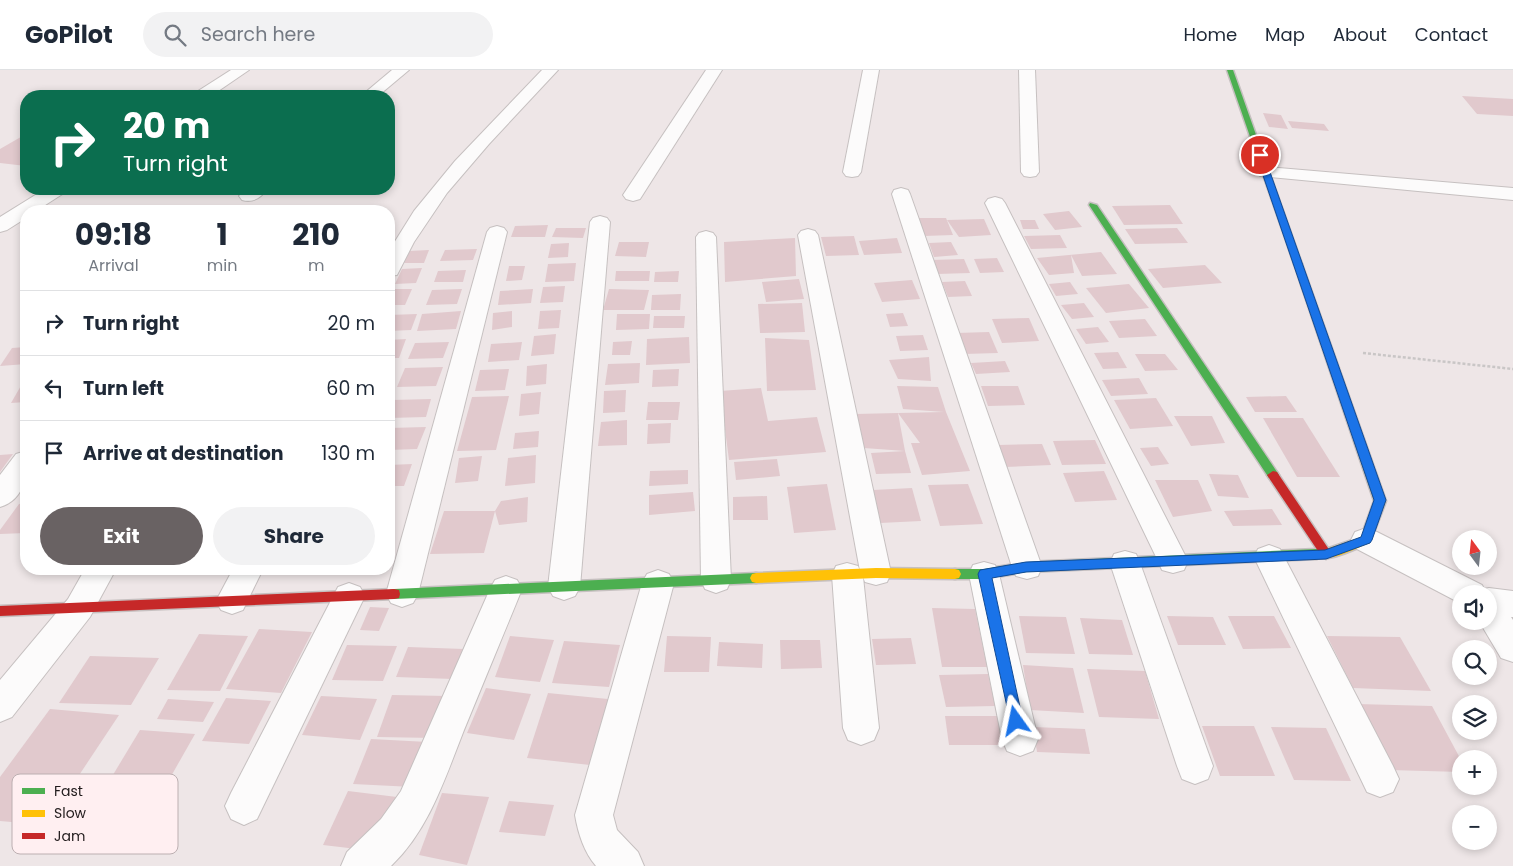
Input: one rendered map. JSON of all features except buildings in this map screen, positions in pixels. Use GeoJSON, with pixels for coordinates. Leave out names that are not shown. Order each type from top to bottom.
{"type":"FeatureCollection","features":[{"type":"Feature","properties":{"kind":"main road"},"geometry":{"type":"LineString","coordinates":[[0,611],[862,574],[984,574],[1026,567],[1326,554],[1366,540],[1380,500],[1230,70]]}},
{"type":"Feature","properties":{"kind":"main road"},"geometry":{"type":"LineString","coordinates":[[1093,205],[1326,554]]}},
{"type":"Feature","properties":{"kind":"street"},"geometry":{"type":"LineString","coordinates":[[210,90],[241,70]]}},
{"type":"Feature","properties":{"kind":"street"},"geometry":{"type":"LineString","coordinates":[[376,90],[401,70]]}},
{"type":"Feature","properties":{"kind":"street"},"geometry":{"type":"LineString","coordinates":[[395,257],[400,246],[449,178],[550,70]]}},
{"type":"Feature","properties":{"kind":"street"},"geometry":{"type":"LineString","coordinates":[[633,195],[714,70]]}},
{"type":"Feature","properties":{"kind":"street"},"geometry":{"type":"LineString","coordinates":[[852,172],[871,70]]}},
{"type":"Feature","properties":{"kind":"street"},"geometry":{"type":"LineString","coordinates":[[1028,70],[1030,172]]}},
{"type":"Feature","properties":{"kind":"street"},"geometry":{"type":"LineString","coordinates":[[1266,172],[1513,194]]}},
{"type":"Feature","properties":{"kind":"street"},"geometry":{"type":"LineString","coordinates":[[900,194],[1026,567]]}},
{"type":"Feature","properties":{"kind":"street"},"geometry":{"type":"LineString","coordinates":[[32,205],[48,195]]}},
{"type":"Feature","properties":{"kind":"street"},"geometry":{"type":"LineString","coordinates":[[995,203],[1173,561]]}},
{"type":"Feature","properties":{"kind":"street"},"geometry":{"type":"LineString","coordinates":[[0,226],[20,213]]}},
{"type":"Feature","properties":{"kind":"street"},"geometry":{"type":"LineString","coordinates":[[564,587],[600,222]]}},
{"type":"Feature","properties":{"kind":"street"},"geometry":{"type":"LineString","coordinates":[[402,594],[496,232]]}},
{"type":"Feature","properties":{"kind":"street"},"geometry":{"type":"LineString","coordinates":[[808,235],[862,574],[861,728]]}},
{"type":"Feature","properties":{"kind":"street"},"geometry":{"type":"LineString","coordinates":[[706,237],[716,580]]}},
{"type":"Feature","properties":{"kind":"street"},"geometry":{"type":"LineString","coordinates":[[0,496],[20,469]]}},
{"type":"Feature","properties":{"kind":"street"},"geometry":{"type":"LineString","coordinates":[[1366,540],[1454,585]]}},
{"type":"Feature","properties":{"kind":"street"},"geometry":{"type":"LineString","coordinates":[[1269,557],[1380,779]]}},
{"type":"Feature","properties":{"kind":"street"},"geometry":{"type":"LineString","coordinates":[[1125,563],[1195,766]]}},
{"type":"Feature","properties":{"kind":"street"},"geometry":{"type":"LineString","coordinates":[[984,574],[1020,739]]}},
{"type":"Feature","properties":{"kind":"street"},"geometry":{"type":"LineString","coordinates":[[0,706],[79,608],[98,575]]}},
{"type":"Feature","properties":{"kind":"street"},"geometry":{"type":"LineString","coordinates":[[232,601],[245,575]]}},
{"type":"Feature","properties":{"kind":"street"},"geometry":{"type":"LineString","coordinates":[[624,866],[607,851],[597,834],[594,815],[658,583]]}},
{"type":"Feature","properties":{"kind":"street"},"geometry":{"type":"LineString","coordinates":[[361,866],[380,851],[406,820],[420,793],[506,590]]}},
{"type":"Feature","properties":{"kind":"street"},"geometry":{"type":"LineString","coordinates":[[244,806],[349,596]]}},
{"type":"Feature","properties":{"kind":"street"},"geometry":{"type":"LineString","coordinates":[[1497,602],[1513,604]]}},
{"type":"Feature","properties":{"kind":"street"},"geometry":{"type":"LineString","coordinates":[[1497,621],[1513,648]]}},
{"type":"Feature","properties":{"kind":"path"},"geometry":{"type":"LineString","coordinates":[[1328,349],[1513,370]]}},
{"type":"Feature","properties":{"kind":"traffic: fast"},"geometry":{"type":"LineString","coordinates":[[1230,70],[1298,264]]}},
{"type":"Feature","properties":{"kind":"traffic: fast"},"geometry":{"type":"LineString","coordinates":[[1093,205],[1273,475]]}},
{"type":"Feature","properties":{"kind":"traffic: fast"},"geometry":{"type":"LineString","coordinates":[[955,574],[984,574],[1027,567],[1317,554]]}},
{"type":"Feature","properties":{"kind":"traffic: fast"},"geometry":{"type":"LineString","coordinates":[[394,594],[756,578]]}},
{"type":"Feature","properties":{"kind":"traffic: slow"},"geometry":{"type":"LineString","coordinates":[[1298,264],[1380,501],[1366,540],[1326,554],[1317,554]]}},
{"type":"Feature","properties":{"kind":"traffic: slow"},"geometry":{"type":"LineString","coordinates":[[756,578],[876,573],[955,574]]}},
{"type":"Feature","properties":{"kind":"traffic: jam"},"geometry":{"type":"LineString","coordinates":[[1273,475],[1326,554]]}},
{"type":"Feature","properties":{"kind":"traffic: jam"},"geometry":{"type":"LineString","coordinates":[[0,611],[394,594]]}},
{"type":"Feature","properties":{"kind":"route"},"geometry":{"type":"LineString","coordinates":[[1016,721],[984,574],[1026,567],[1326,554],[1366,540],[1380,500],[1260,155]]}}]}
